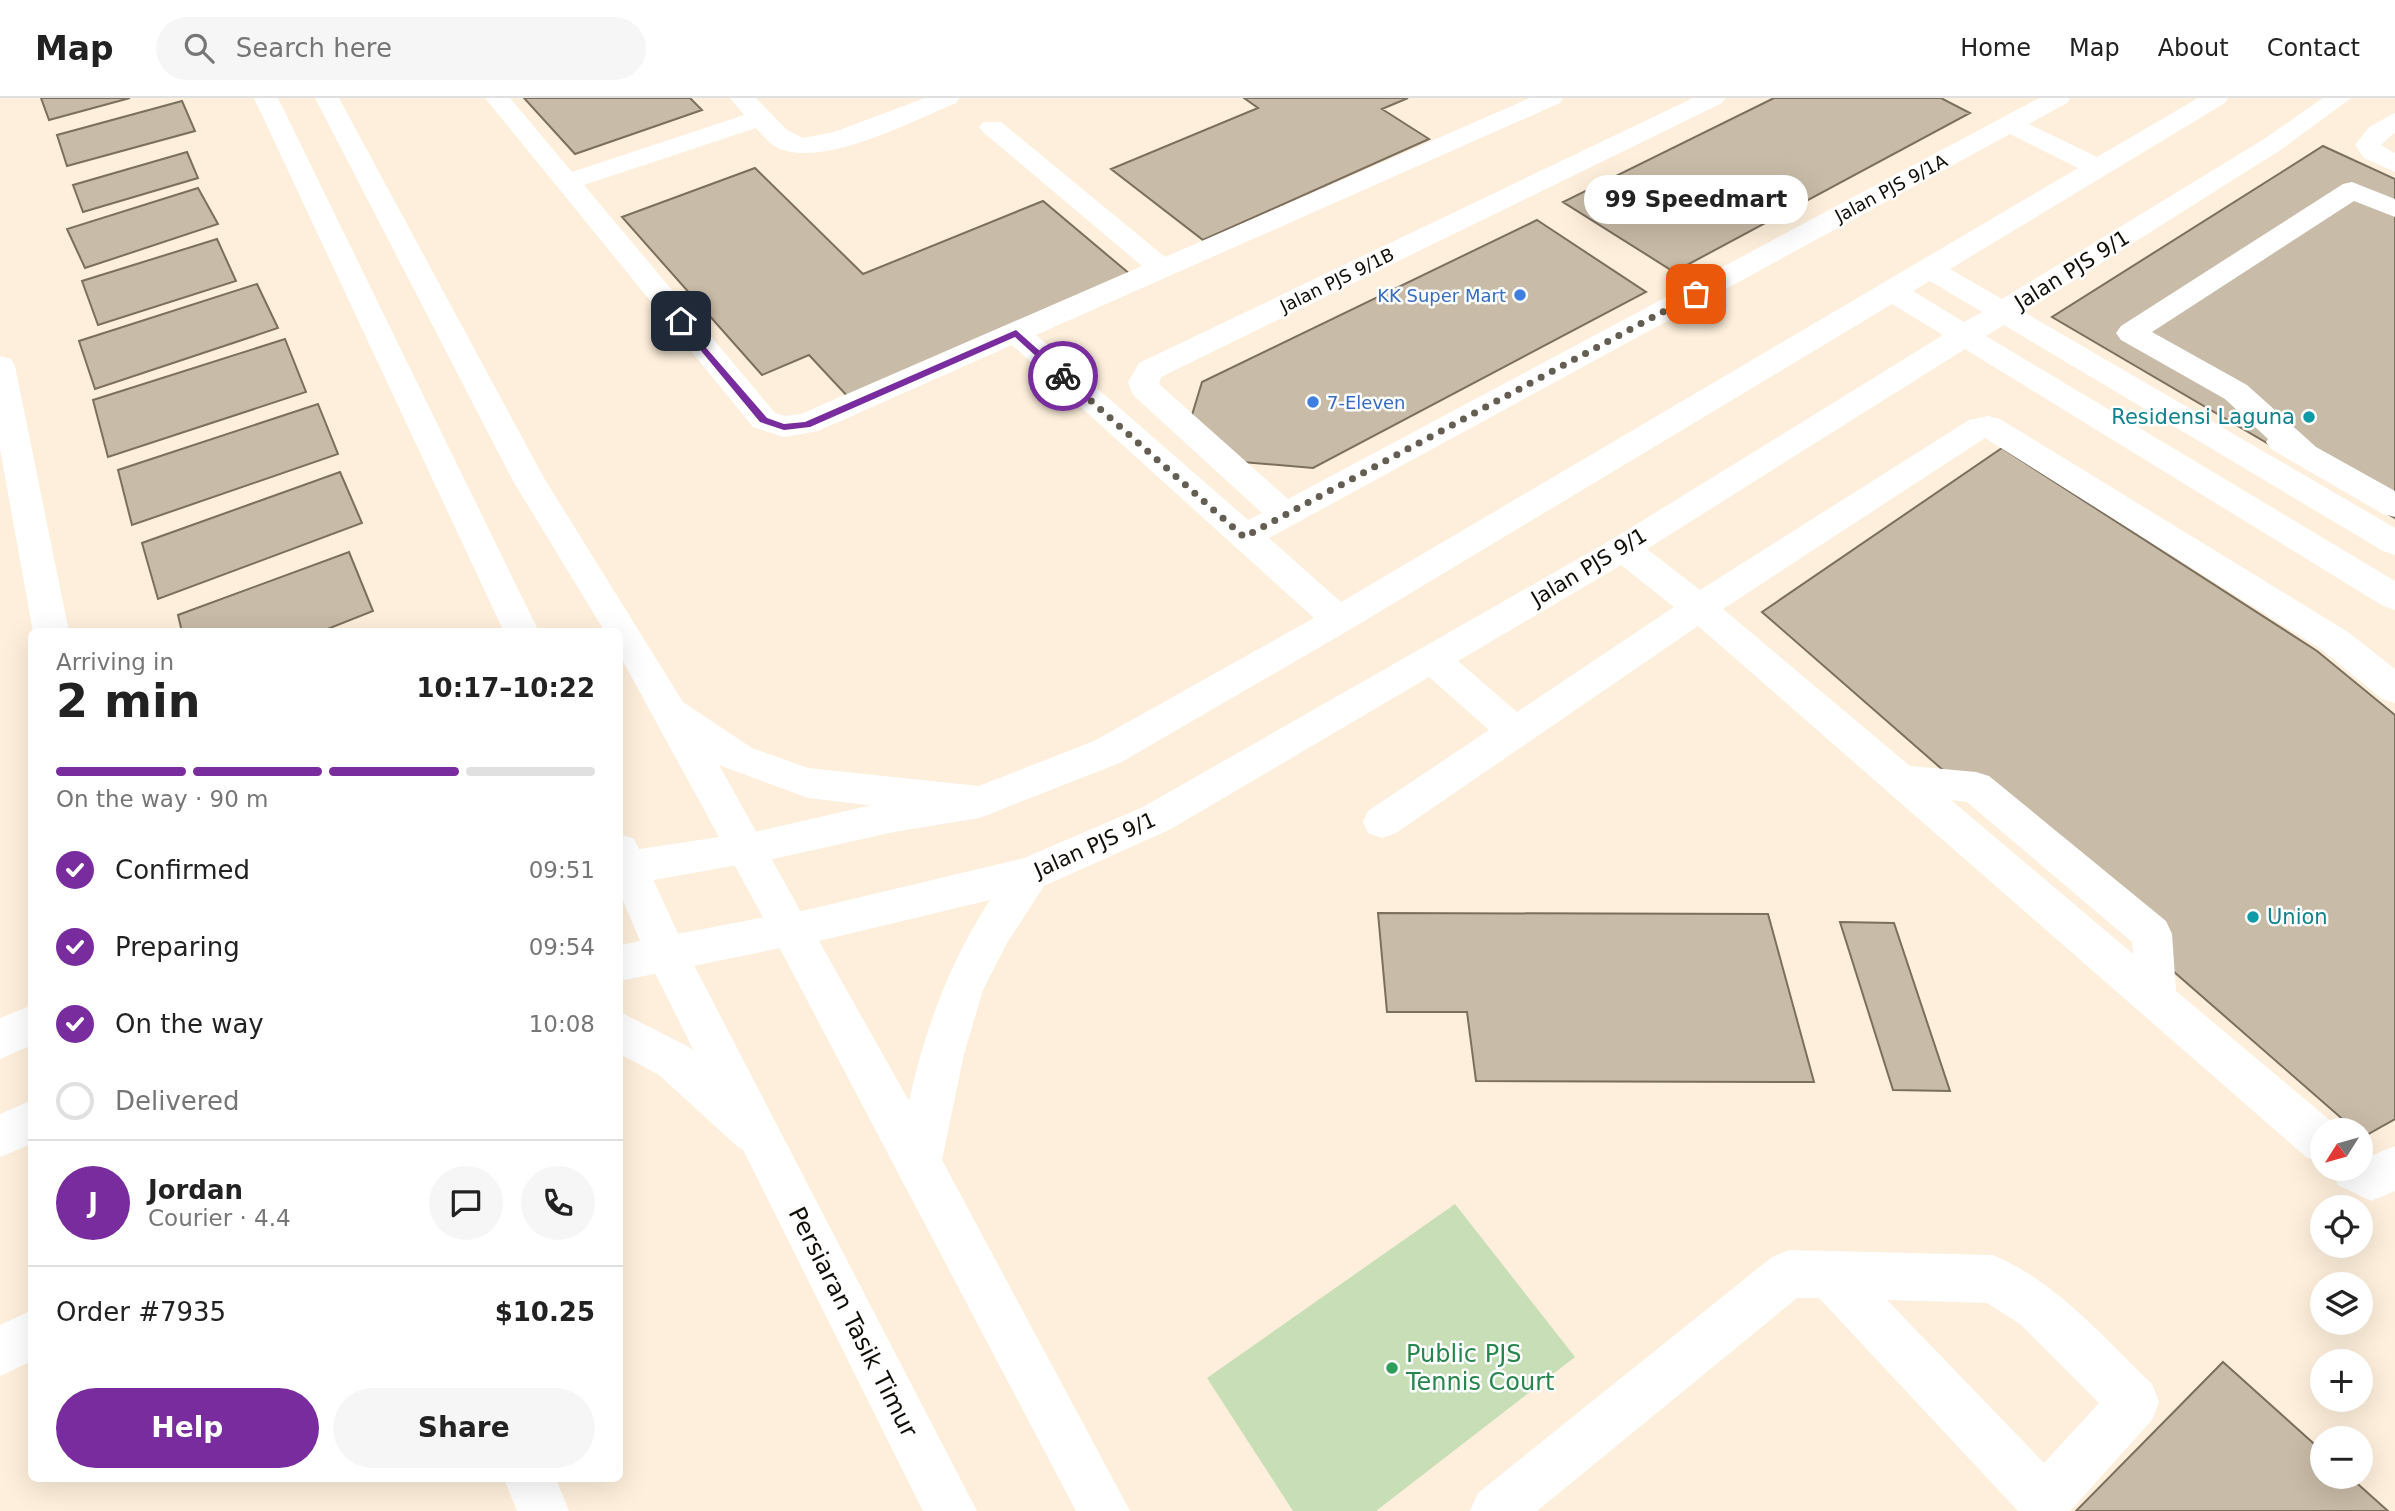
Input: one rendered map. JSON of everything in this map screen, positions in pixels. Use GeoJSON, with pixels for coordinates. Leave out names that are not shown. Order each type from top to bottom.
{"type":"FeatureCollection","features":[{"type":"Feature","properties":{"kind":"main road"},"geometry":{"type":"LineString","coordinates":[[266,98],[520,628]]}},
{"type":"Feature","properties":{"kind":"main road"},"geometry":{"type":"LineString","coordinates":[[327,98],[529,481],[619,628]]}},
{"type":"Feature","properties":{"kind":"main road"},"geometry":{"type":"LineString","coordinates":[[497,98],[764,420],[784,427],[807,424],[1551,98]]}},
{"type":"Feature","properties":{"kind":"main road"},"geometry":{"type":"LineString","coordinates":[[742,98],[786,142],[803,147],[826,144],[947,98]]}},
{"type":"Feature","properties":{"kind":"main road","name":"Jalan PJS 9/1B"},"geometry":{"type":"LineString","coordinates":[[1285,515],[1144,388],[1143,382],[1150,370],[1713,98]]}},
{"type":"Feature","properties":{"kind":"main road","name":"Jalan PJS 9/1A"},"geometry":{"type":"LineString","coordinates":[[1244,537],[2058,98]]}},
{"type":"Feature","properties":{"kind":"main road"},"geometry":{"type":"LineString","coordinates":[[623,863],[746,849],[894,816],[979,803],[1107,751],[1339,620],[1927,267],[2100,169],[2216,98]]}},
{"type":"Feature","properties":{"kind":"main road","name":"Jalan PJS 9/1"},"geometry":{"type":"LineString","coordinates":[[623,962],[791,930],[1030,874],[1157,818],[1623,548],[2273,144],[2339,98]]}},
{"type":"Feature","properties":{"kind":"main road"},"geometry":{"type":"LineString","coordinates":[[565,183],[762,117]]}},
{"type":"Feature","properties":{"kind":"main road"},"geometry":{"type":"LineString","coordinates":[[2395,121],[2378,132],[2368,145],[2373,152],[2395,164]]}},
{"type":"Feature","properties":{"kind":"main road"},"geometry":{"type":"LineString","coordinates":[[2010,124],[2100,169]]}},
{"type":"Feature","properties":{"kind":"main road"},"geometry":{"type":"LineString","coordinates":[[992,127],[1161,268]]}},
{"type":"Feature","properties":{"kind":"main road"},"geometry":{"type":"LineString","coordinates":[[2305,455],[2236,392],[2131,333],[2352,190],[2395,209]]}},
{"type":"Feature","properties":{"kind":"main road"},"geometry":{"type":"LineString","coordinates":[[1927,267],[2016,305],[2305,455],[2395,506]]}},
{"type":"Feature","properties":{"kind":"main road"},"geometry":{"type":"LineString","coordinates":[[1890,290],[2395,597]]}},
{"type":"Feature","properties":{"kind":"main road"},"geometry":{"type":"LineString","coordinates":[[2016,305],[2395,543]]}},
{"type":"Feature","properties":{"kind":"main road"},"geometry":{"type":"LineString","coordinates":[[1016,333],[1339,620]]}},
{"type":"Feature","properties":{"kind":"main road"},"geometry":{"type":"LineString","coordinates":[[0,366],[50,628]]}},
{"type":"Feature","properties":{"kind":"main road"},"geometry":{"type":"LineString","coordinates":[[1381,822],[1699,608],[1980,427],[1989,426],[2335,641],[2395,689]]}},
{"type":"Feature","properties":{"kind":"main road"},"geometry":{"type":"LineString","coordinates":[[1623,548],[1699,608],[1900,781],[1976,787],[2152,934],[2156,1000],[2310,1132]]}},
{"type":"Feature","properties":{"kind":"main road"},"geometry":{"type":"LineString","coordinates":[[623,634],[669,709],[919,1162],[1104,1511]]}},
{"type":"Feature","properties":{"kind":"main road"},"geometry":{"type":"LineString","coordinates":[[1433,660],[1515,732]]}},
{"type":"Feature","properties":{"kind":"main road"},"geometry":{"type":"LineString","coordinates":[[669,709],[739,758],[808,783],[979,803]]}},
{"type":"Feature","properties":{"kind":"main road","name":"Persiaran Tasik Timur"},"geometry":{"type":"LineString","coordinates":[[623,865],[755,1133],[951,1511]]}},
{"type":"Feature","properties":{"kind":"main road"},"geometry":{"type":"LineString","coordinates":[[919,1162],[942,1052],[963,989],[992,931],[1030,874]]}},
{"type":"Feature","properties":{"kind":"main road"},"geometry":{"type":"LineString","coordinates":[[0,1039],[28,1026]]}},
{"type":"Feature","properties":{"kind":"main road"},"geometry":{"type":"LineString","coordinates":[[623,1034],[674,1061],[755,1133]]}},
{"type":"Feature","properties":{"kind":"main road"},"geometry":{"type":"LineString","coordinates":[[0,1136],[28,1123]]}},
{"type":"Feature","properties":{"kind":"main road"},"geometry":{"type":"LineString","coordinates":[[2373,1178],[2395,1168]]}},
{"type":"Feature","properties":{"kind":"main road"},"geometry":{"type":"LineString","coordinates":[[1496,1511],[1789,1274],[1829,1274],[1993,1279],[2037,1307],[2134,1402],[2044,1501],[1829,1274]]}},
{"type":"Feature","properties":{"kind":"main road"},"geometry":{"type":"LineString","coordinates":[[0,1352],[28,1336]]}},
{"type":"Feature","properties":{"kind":"main road"},"geometry":{"type":"LineString","coordinates":[[531,1482],[543,1511]]}},
{"type":"Feature","properties":{"kind":"green space","name":"Public PJS Tennis Court"},"geometry":{"type":"Polygon","coordinates":[[[1455,1204],[1575,1357],[1376,1511],[1293,1511],[1207,1378],[1455,1204]]]}},
{"type":"Feature","properties":{"kind":"building"},"geometry":{"type":"Polygon","coordinates":[[[41,98],[130,98],[49,120],[41,98]]]}},
{"type":"Feature","properties":{"kind":"building"},"geometry":{"type":"Polygon","coordinates":[[[524,98],[690,98],[702,110],[575,154],[524,98]]]}},
{"type":"Feature","properties":{"kind":"building"},"geometry":{"type":"Polygon","coordinates":[[[1244,98],[1408,98],[1382,109],[1429,139],[1203,240],[1111,169],[1258,108],[1244,98]]]}},
{"type":"Feature","properties":{"kind":"building"},"geometry":{"type":"Polygon","coordinates":[[[1774,98],[1941,98],[1970,113],[1674,272],[1563,202],[1774,98]]]}},
{"type":"Feature","properties":{"kind":"building"},"geometry":{"type":"Polygon","coordinates":[[[182,101],[195,131],[67,166],[57,135],[182,101]]]}},
{"type":"Feature","properties":{"kind":"building","name":"Residensi Laguna"},"geometry":{"type":"Polygon","coordinates":[[[2323,146],[2395,179],[2395,518],[2052,317],[2323,146]]]}},
{"type":"Feature","properties":{"kind":"building"},"geometry":{"type":"Polygon","coordinates":[[[187,152],[198,178],[83,212],[73,185],[187,152]]]}},
{"type":"Feature","properties":{"kind":"building"},"geometry":{"type":"Polygon","coordinates":[[[755,168],[863,274],[1043,201],[1131,275],[850,399],[809,355],[762,375],[622,217],[755,168]]]}},
{"type":"Feature","properties":{"kind":"building"},"geometry":{"type":"Polygon","coordinates":[[[198,188],[218,224],[85,268],[67,229],[198,188]]]}},
{"type":"Feature","properties":{"kind":"building"},"geometry":{"type":"Polygon","coordinates":[[[1537,220],[1646,292],[1313,468],[1242,462],[1192,415],[1202,382],[1537,220]]]}},
{"type":"Feature","properties":{"kind":"building"},"geometry":{"type":"Polygon","coordinates":[[[217,239],[236,281],[98,325],[82,281],[217,239]]]}},
{"type":"Feature","properties":{"kind":"building"},"geometry":{"type":"Polygon","coordinates":[[[257,284],[278,328],[95,389],[79,341],[257,284]]]}},
{"type":"Feature","properties":{"kind":"building"},"geometry":{"type":"Polygon","coordinates":[[[285,339],[306,392],[108,457],[93,400],[285,339]]]}},
{"type":"Feature","properties":{"kind":"building"},"geometry":{"type":"Polygon","coordinates":[[[318,404],[338,454],[132,525],[118,470],[318,404]]]}},
{"type":"Feature","properties":{"kind":"building","name":"Union"},"geometry":{"type":"Polygon","coordinates":[[[2002,448],[2317,651],[2395,715],[2395,1119],[2373,1131],[2373,1118],[2341,1118],[1762,612],[2002,448]]]}},
{"type":"Feature","properties":{"kind":"building"},"geometry":{"type":"Polygon","coordinates":[[[340,472],[362,523],[158,599],[142,543],[340,472]]]}},
{"type":"Feature","properties":{"kind":"building"},"geometry":{"type":"Polygon","coordinates":[[[349,552],[373,611],[330,628],[181,628],[178,615],[349,552]]]}},
{"type":"Feature","properties":{"kind":"building"},"geometry":{"type":"Polygon","coordinates":[[[1378,913],[1768,914],[1814,1082],[1476,1081],[1467,1012],[1387,1012],[1378,913]]]}},
{"type":"Feature","properties":{"kind":"building"},"geometry":{"type":"Polygon","coordinates":[[[1840,922],[1894,923],[1950,1091],[1893,1090],[1840,922]]]}},
{"type":"Feature","properties":{"kind":"building"},"geometry":{"type":"Polygon","coordinates":[[[2223,1362],[2310,1440],[2310,1489],[2363,1489],[2388,1511],[2076,1511],[2223,1362]]]}},
{"type":"Feature","properties":{"kind":"way so far"},"geometry":{"type":"LineString","coordinates":[[1063,376],[1244,537],[1696,294]]}},
{"type":"Feature","properties":{"kind":"place","name":"99 Speedmart"},"geometry":{"type":"Point","coordinates":[1696,294]}},
{"type":"Feature","properties":{"kind":"place","name":"KK Super Mart"},"geometry":{"type":"Point","coordinates":[1520,295]}},
{"type":"Feature","properties":{"kind":"place","name":"7-Eleven"},"geometry":{"type":"Point","coordinates":[1313,402]}},
{"type":"Feature","properties":{"kind":"place","name":"Residensi Laguna"},"geometry":{"type":"Point","coordinates":[2309,417]}},
{"type":"Feature","properties":{"kind":"place","name":"Union"},"geometry":{"type":"Point","coordinates":[2253,917]}},
{"type":"Feature","properties":{"kind":"place","name":"Public PJS Tennis Court"},"geometry":{"type":"Point","coordinates":[1392,1368]}},
{"type":"Feature","properties":{"kind":"route"},"geometry":{"type":"LineString","coordinates":[[681,321],[764,420],[784,427],[807,424],[1016,333],[1063,376]]}}]}
